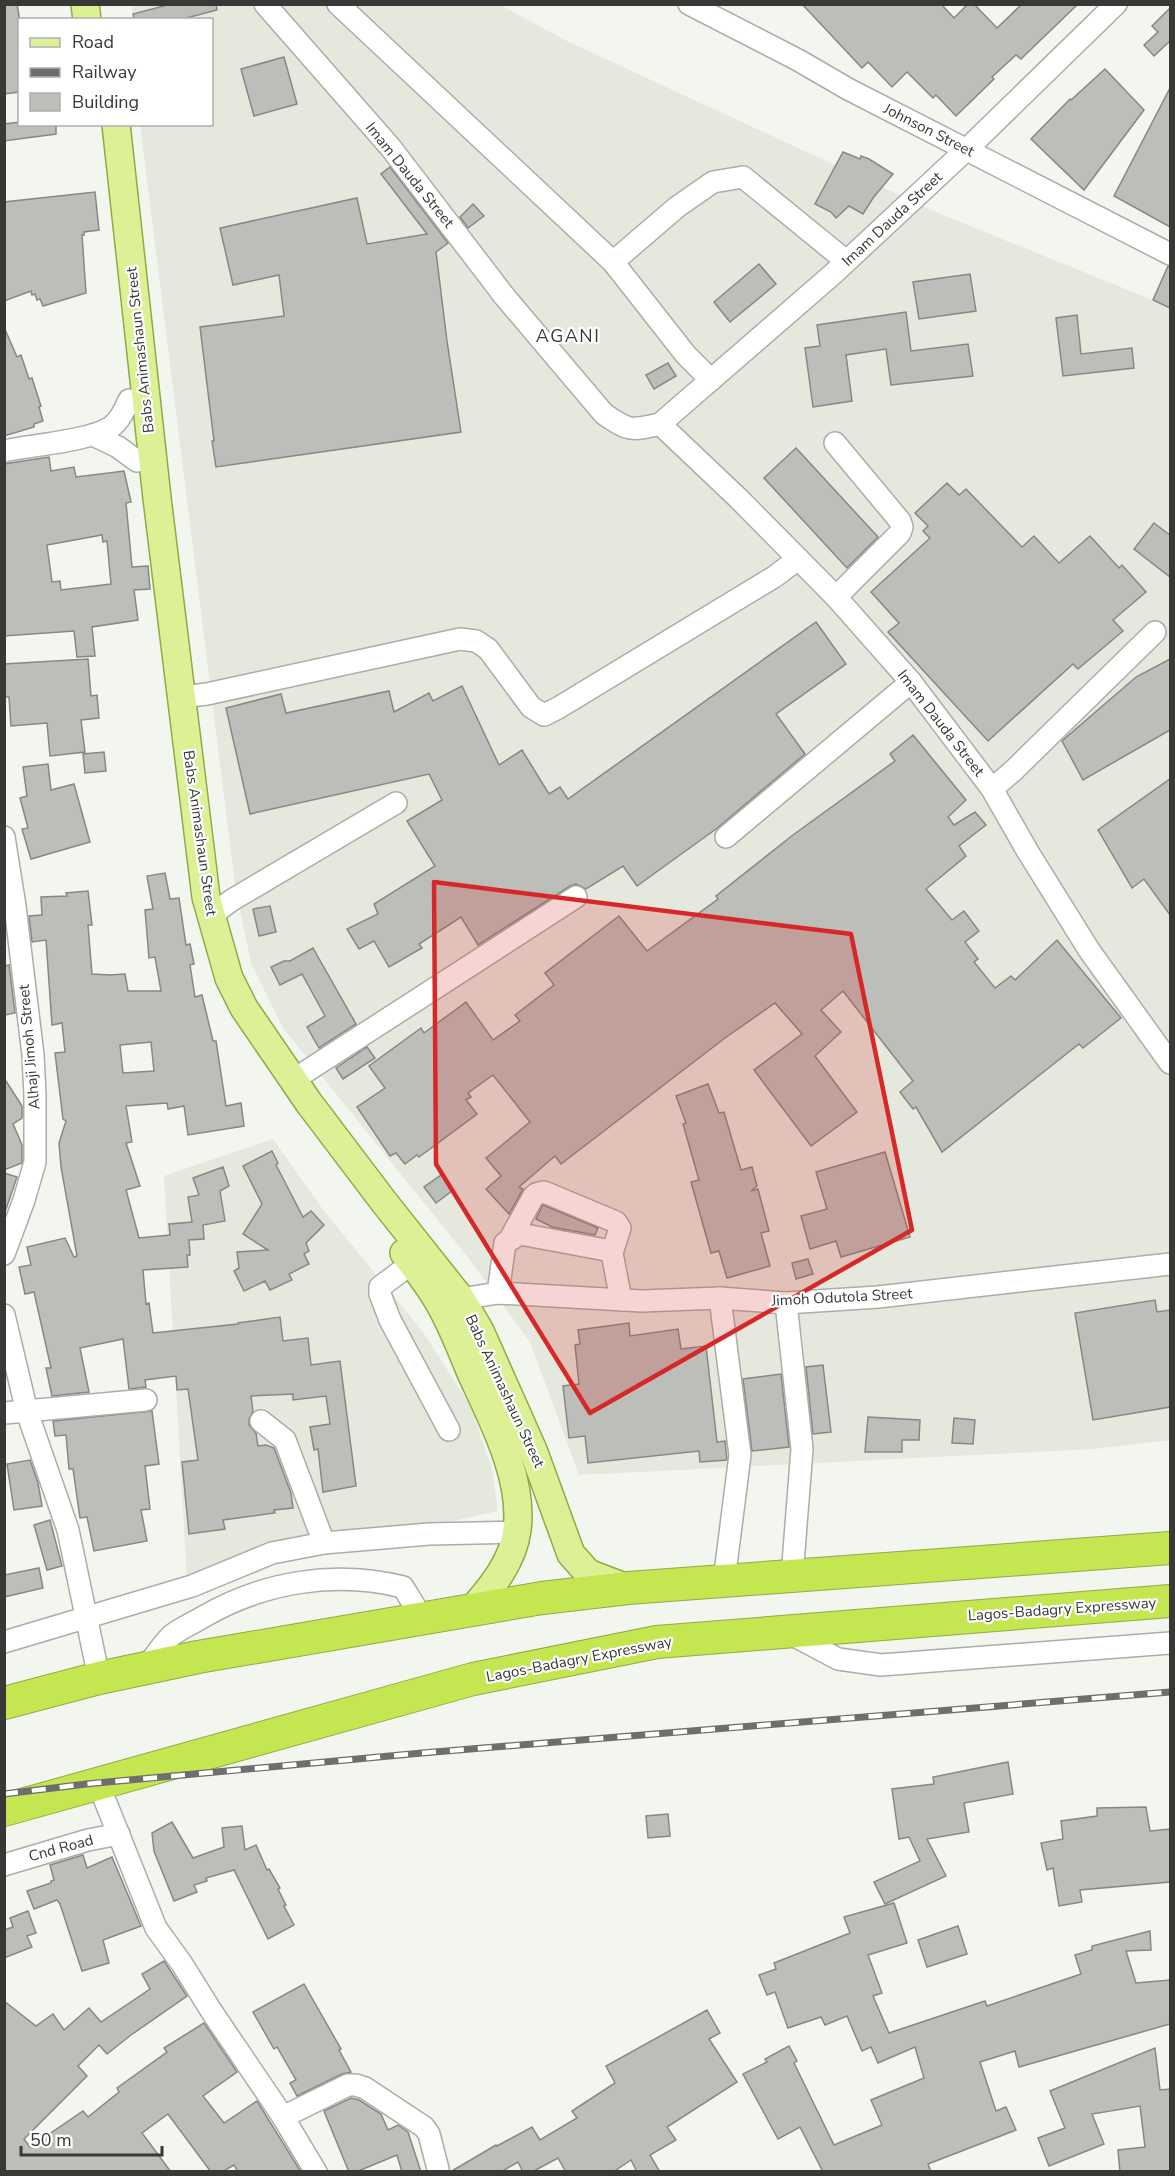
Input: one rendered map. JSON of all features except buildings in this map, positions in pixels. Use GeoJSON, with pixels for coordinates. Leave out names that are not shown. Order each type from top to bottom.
{"type":"FeatureCollection","features":[{"type":"Feature","properties":{"kind":"highway"},"geometry":{"type":"LineString","coordinates":[[4,1702],[99,1678],[198,1657],[542,1598],[628,1588],[1170,1548]]}},
{"type":"Feature","properties":{"kind":"highway","name":"Lagos-Badagry Expressway"},"geometry":{"type":"LineString","coordinates":[[4,1810],[473,1678],[657,1642],[1170,1601]]}},
{"type":"Feature","properties":{"kind":"main road","name":"Babs Animashaun Street"},"geometry":{"type":"LineString","coordinates":[[100,126],[114,273],[137,461],[178,737],[210,916],[229,978],[244,1008],[293,1080],[384,1202],[452,1304],[507,1460],[517,1491],[519,1508],[517,1532],[510,1554],[492,1587],[470,1612]]}},
{"type":"Feature","properties":{"kind":"main road","name":"Babs Animashaun Street"},"geometry":{"type":"LineString","coordinates":[[116,126],[157,498],[182,697],[178,737],[194,907],[205,960],[226,1007],[279,1088],[412,1263],[480,1331],[533,1450],[571,1554],[588,1574],[628,1588]]}},
{"type":"Feature","properties":{"kind":"street","name":"Imam Dauda Street"},"geometry":{"type":"LineString","coordinates":[[265,4],[391,148],[505,297],[604,414],[623,427],[635,430],[660,424],[846,261],[966,150],[1116,4]]}},
{"type":"Feature","properties":{"kind":"street"},"geometry":{"type":"LineString","coordinates":[[338,4],[613,262],[686,355],[711,380]]}},
{"type":"Feature","properties":{"kind":"street","name":"Johnson Street"},"geometry":{"type":"LineString","coordinates":[[689,4],[966,150],[1170,254]]}},
{"type":"Feature","properties":{"kind":"street"},"geometry":{"type":"LineString","coordinates":[[613,262],[677,207],[713,182],[743,177],[846,261]]}},
{"type":"Feature","properties":{"kind":"street"},"geometry":{"type":"LineString","coordinates":[[4,451],[93,435],[110,428],[119,420],[129,400]]}},
{"type":"Feature","properties":{"kind":"street","name":"Imam Dauda Street"},"geometry":{"type":"LineString","coordinates":[[660,424],[836,597],[911,682],[992,789],[1089,950],[1170,1063]]}},
{"type":"Feature","properties":{"kind":"street"},"geometry":{"type":"LineString","coordinates":[[93,435],[118,447],[137,461]]}},
{"type":"Feature","properties":{"kind":"street"},"geometry":{"type":"LineString","coordinates":[[835,443],[900,521],[902,527],[900,533],[836,597]]}},
{"type":"Feature","properties":{"kind":"street"},"geometry":{"type":"LineString","coordinates":[[182,697],[207,694],[460,639],[476,641],[488,649],[531,707],[543,715],[765,583],[798,559]]}},
{"type":"Feature","properties":{"kind":"street"},"geometry":{"type":"LineString","coordinates":[[992,789],[1155,632]]}},
{"type":"Feature","properties":{"kind":"street"},"geometry":{"type":"LineString","coordinates":[[726,837],[911,682]]}},
{"type":"Feature","properties":{"kind":"street"},"geometry":{"type":"LineString","coordinates":[[210,916],[232,900],[396,803]]}},
{"type":"Feature","properties":{"kind":"street","name":"Alhaji Jimoh Street"},"geometry":{"type":"LineString","coordinates":[[4,837],[15,906],[33,1055],[35,1095],[34,1162],[24,1200],[4,1254]]}},
{"type":"Feature","properties":{"kind":"street"},"geometry":{"type":"LineString","coordinates":[[293,1080],[576,897]]}},
{"type":"Feature","properties":{"kind":"street"},"geometry":{"type":"LineString","coordinates":[[498,1293],[505,1243],[511,1237],[533,1197],[543,1192],[616,1222],[620,1228],[612,1253],[621,1300]]}},
{"type":"Feature","properties":{"kind":"street"},"geometry":{"type":"LineString","coordinates":[[511,1237],[520,1234],[612,1253]]}},
{"type":"Feature","properties":{"kind":"street"},"geometry":{"type":"LineString","coordinates":[[412,1263],[386,1280],[380,1287],[380,1294],[390,1320],[449,1431]]}},
{"type":"Feature","properties":{"kind":"street","name":"Jimoh Odutola Street"},"geometry":{"type":"LineString","coordinates":[[452,1304],[498,1293],[642,1301],[720,1298],[786,1303],[878,1297],[1170,1264]]}},
{"type":"Feature","properties":{"kind":"street"},"geometry":{"type":"LineString","coordinates":[[720,1298],[740,1455],[724,1581]]}},
{"type":"Feature","properties":{"kind":"street"},"geometry":{"type":"LineString","coordinates":[[786,1303],[802,1449],[792,1576]]}},
{"type":"Feature","properties":{"kind":"street"},"geometry":{"type":"LineString","coordinates":[[4,1315],[27,1412],[68,1530],[99,1678]]}},
{"type":"Feature","properties":{"kind":"street"},"geometry":{"type":"LineString","coordinates":[[4,1413],[146,1400]]}},
{"type":"Feature","properties":{"kind":"street"},"geometry":{"type":"LineString","coordinates":[[261,1421],[285,1440],[324,1543]]}},
{"type":"Feature","properties":{"kind":"street"},"geometry":{"type":"LineString","coordinates":[[4,1642],[192,1587],[272,1553],[324,1543],[429,1533],[517,1532]]}},
{"type":"Feature","properties":{"kind":"street"},"geometry":{"type":"LineString","coordinates":[[145,1669],[171,1636],[235,1600],[274,1587],[331,1578],[376,1581],[403,1587],[422,1618]]}},
{"type":"Feature","properties":{"kind":"street"},"geometry":{"type":"LineString","coordinates":[[784,1631],[838,1659],[881,1665],[1170,1643]]}},
{"type":"Feature","properties":{"kind":"street"},"geometry":{"type":"LineString","coordinates":[[98,1783],[156,1929],[182,1964],[283,2117],[316,2172]]}},
{"type":"Feature","properties":{"kind":"street","name":"Cnd Road"},"geometry":{"type":"LineString","coordinates":[[4,1865],[88,1840],[119,1834]]}},
{"type":"Feature","properties":{"kind":"street"},"geometry":{"type":"LineString","coordinates":[[283,2117],[348,2085],[365,2088],[424,2127],[429,2134],[438,2169]]}},
{"type":"Feature","properties":{"kind":"highlighted area"},"geometry":{"type":"Polygon","coordinates":[[[434,882],[851,934],[912,1230],[590,1413],[436,1164],[434,882]]]}},
{"type":"Feature","properties":{"kind":"shaded area"},"geometry":{"type":"Polygon","coordinates":[[[132,5],[500,5],[569,42],[943,215],[1170,307],[1170,1440],[1094,1449],[579,1475],[530,1342],[470,1260],[283,1028],[251,963],[235,885],[140,126],[213,126],[213,18],[133,18],[132,5]]]}},
{"type":"Feature","properties":{"kind":"shaded area"},"geometry":{"type":"Polygon","coordinates":[[[273,1139],[324,1211],[423,1332],[470,1405],[492,1469],[498,1511],[187,1581],[164,1176],[273,1139]]]}},
{"type":"Feature","properties":{"kind":"railway"},"geometry":{"type":"LineString","coordinates":[[4,1794],[86,1784],[422,1753],[1170,1692]]}},
{"type":"Feature","properties":{"kind":"district","name":"AGANI"},"geometry":{"type":"Point","coordinates":[568,336]}}]}
